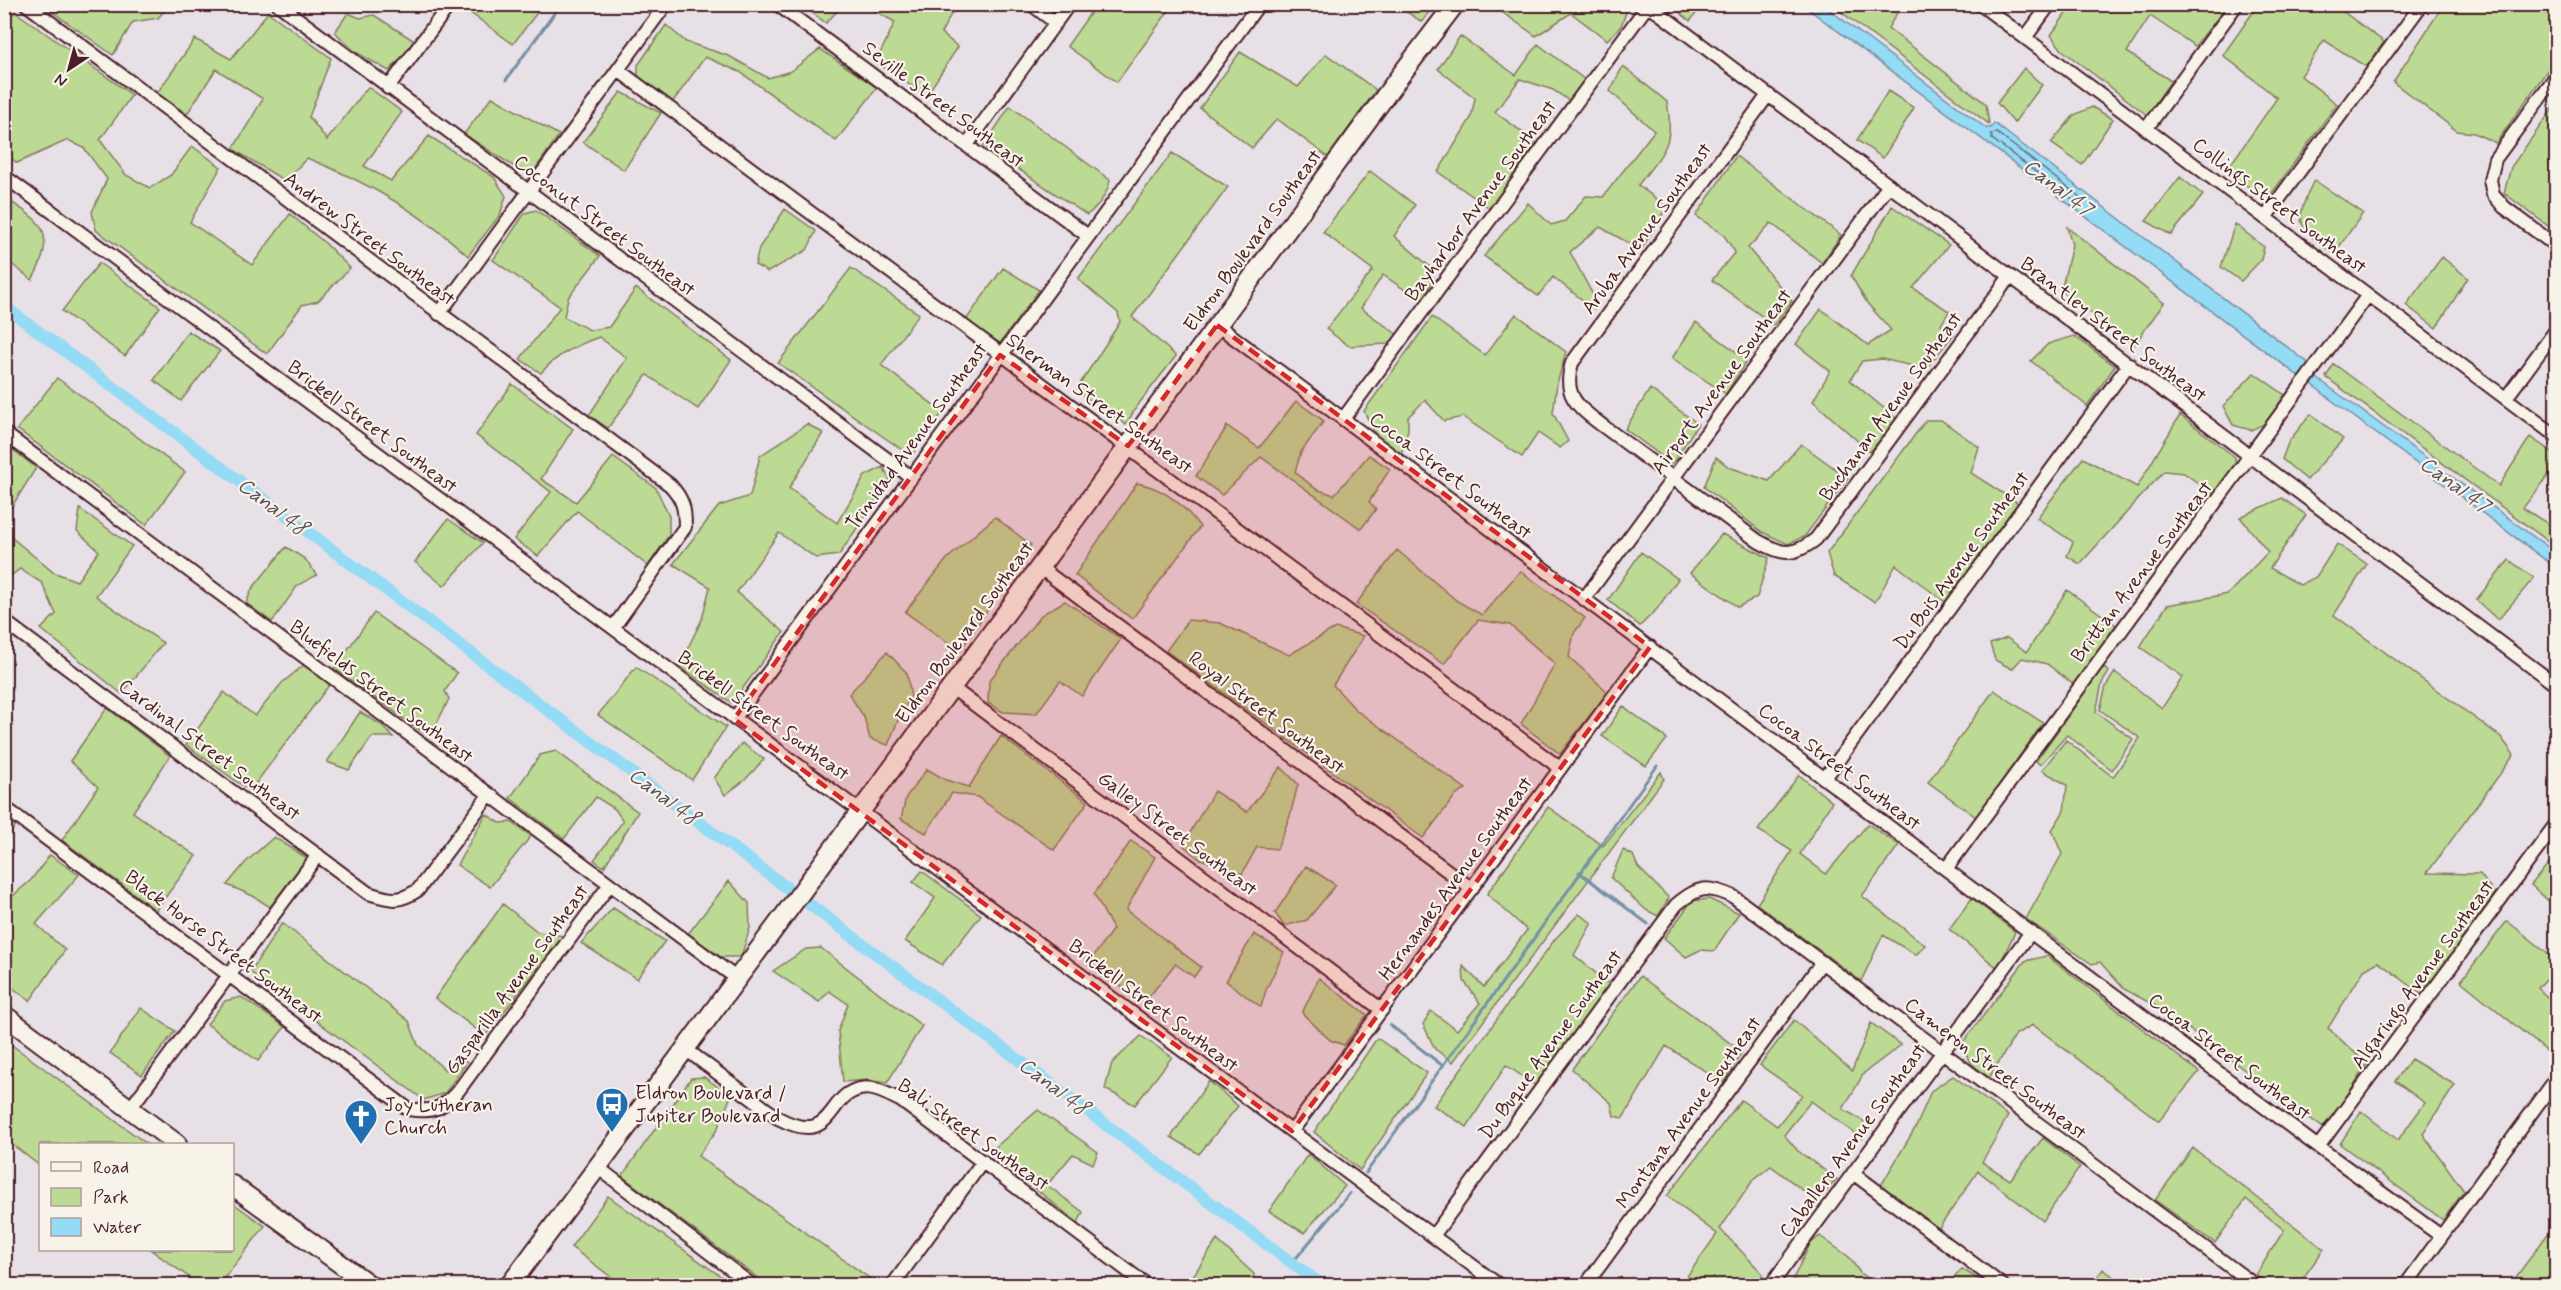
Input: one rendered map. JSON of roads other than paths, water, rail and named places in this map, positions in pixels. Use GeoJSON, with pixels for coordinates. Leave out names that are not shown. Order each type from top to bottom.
{"type":"FeatureCollection","features":[{"type":"Feature","properties":{"kind":"street","name":"Andrew Street Southeast"},"geometry":{"type":"LineString","coordinates":[[26,4],[670,484],[681,497],[685,507],[685,527],[678,540],[613,628]]}},
{"type":"Feature","properties":{"kind":"street","name":"Coconut Street Southeast"},"geometry":{"type":"LineString","coordinates":[[278,4],[911,477]]}},
{"type":"Feature","properties":{"kind":"street"},"geometry":{"type":"LineString","coordinates":[[388,88],[450,4]]}},
{"type":"Feature","properties":{"kind":"street"},"geometry":{"type":"LineString","coordinates":[[440,314],[666,4]]}},
{"type":"Feature","properties":{"kind":"street","name":"Seville Street Southeast"},"geometry":{"type":"LineString","coordinates":[[777,4],[1088,236]]}},
{"type":"Feature","properties":{"kind":"street"},"geometry":{"type":"LineString","coordinates":[[1031,4],[1056,23]]}},
{"type":"Feature","properties":{"kind":"street"},"geometry":{"type":"LineString","coordinates":[[967,145],[1070,4]]}},
{"type":"Feature","properties":{"kind":"street","name":"Trinidad Avenue Southeast"},"geometry":{"type":"LineString","coordinates":[[734,718],[1259,4]]}},
{"type":"Feature","properties":{"kind":"street","name":"Eldron Boulevard Southeast"},"geometry":{"type":"LineString","coordinates":[[509,1286],[1455,4]]}},
{"type":"Feature","properties":{"kind":"street","name":"Collings Street Southeast"},"geometry":{"type":"LineString","coordinates":[[1980,4],[2556,436]]}},
{"type":"Feature","properties":{"kind":"street"},"geometry":{"type":"LineString","coordinates":[[2025,38],[2050,4]]}},
{"type":"Feature","properties":{"kind":"street"},"geometry":{"type":"LineString","coordinates":[[2146,129],[2237,4]]}},
{"type":"Feature","properties":{"kind":"street"},"geometry":{"type":"LineString","coordinates":[[2265,218],[2422,4]]}},
{"type":"Feature","properties":{"kind":"street","name":"Brantley Street Southeast"},"geometry":{"type":"LineString","coordinates":[[1647,5],[2556,685]]}},
{"type":"Feature","properties":{"kind":"street","name":"Bayharbor Avenue Southeast"},"geometry":{"type":"LineString","coordinates":[[1343,419],[1647,5]]}},
{"type":"Feature","properties":{"kind":"street","name":"Sherman Street Southeast"},"geometry":{"type":"LineString","coordinates":[[618,70],[1560,768]]}},
{"type":"Feature","properties":{"kind":"street"},"geometry":{"type":"LineString","coordinates":[[2556,76],[2495,159],[2490,180],[2493,194],[2504,207],[2556,246]]}},
{"type":"Feature","properties":{"kind":"street","name":"Aruba Avenue Southeast"},"geometry":{"type":"LineString","coordinates":[[1674,478],[1586,412],[1575,401],[1568,388],[1568,378],[1572,363],[1768,95]]}},
{"type":"Feature","properties":{"kind":"street","name":"Brickell Street Southeast"},"geometry":{"type":"LineString","coordinates":[[4,176],[1500,1286]]}},
{"type":"Feature","properties":{"kind":"street","name":"Airport Avenue Southeast"},"geometry":{"type":"LineString","coordinates":[[1584,599],[1889,185]]}},
{"type":"Feature","properties":{"kind":"street","name":"Buchanan Avenue Southeast"},"geometry":{"type":"LineString","coordinates":[[1674,478],[1758,541],[1775,551],[1795,552],[1816,539],[2010,276]]}},
{"type":"Feature","properties":{"kind":"street","name":"Brittan Avenue Southeast"},"geometry":{"type":"LineString","coordinates":[[1946,869],[2199,523],[2252,456],[2368,295]]}},
{"type":"Feature","properties":{"kind":"street","name":"Cocoa Street Southeast"},"geometry":{"type":"LineString","coordinates":[[1217,325],[2318,1147],[2441,1236]]}},
{"type":"Feature","properties":{"kind":"street"},"geometry":{"type":"LineString","coordinates":[[2506,398],[2556,330]]}},
{"type":"Feature","properties":{"kind":"street","name":"Du Bois Avenue Southeast"},"geometry":{"type":"LineString","coordinates":[[1825,778],[2129,364]]}},
{"type":"Feature","properties":{"kind":"street","name":"Bluefields Street Southeast"},"geometry":{"type":"LineString","coordinates":[[4,433],[736,978]]}},
{"type":"Feature","properties":{"kind":"street","name":"Royal Street Southeast"},"geometry":{"type":"LineString","coordinates":[[1039,567],[1472,889]]}},
{"type":"Feature","properties":{"kind":"street","name":"Cardinal Street Southeast"},"geometry":{"type":"LineString","coordinates":[[4,621],[368,893],[396,900],[405,898],[418,890],[489,795]]}},
{"type":"Feature","properties":{"kind":"street","name":"Hernandes Avenue Southeast"},"geometry":{"type":"LineString","coordinates":[[1292,1131],[1650,647]]}},
{"type":"Feature","properties":{"kind":"street","name":"Galley Street Southeast"},"geometry":{"type":"LineString","coordinates":[[951,687],[1382,1010]]}},
{"type":"Feature","properties":{"kind":"street","name":"Black Horse Street Southeast"},"geometry":{"type":"LineString","coordinates":[[4,807],[408,1109],[422,1111]]}},
{"type":"Feature","properties":{"kind":"street","name":"Algaringo Avenue Southeast"},"geometry":{"type":"LineString","coordinates":[[2318,1147],[2556,824]]}},
{"type":"Feature","properties":{"kind":"street"},"geometry":{"type":"LineString","coordinates":[[129,1110],[318,855]]}},
{"type":"Feature","properties":{"kind":"street","name":"Gasparilla Avenue Southeast"},"geometry":{"type":"LineString","coordinates":[[422,1111],[445,1105],[458,1091],[610,884]]}},
{"type":"Feature","properties":{"kind":"street","name":"Cameron Street Southeast"},"geometry":{"type":"LineString","coordinates":[[1709,888],[1734,897],[2256,1286]]}},
{"type":"Feature","properties":{"kind":"street","name":"Du Buque Avenue Southeast"},"geometry":{"type":"LineString","coordinates":[[1433,1236],[1676,905],[1693,891],[1709,888]]}},
{"type":"Feature","properties":{"kind":"street","name":"Caballero Avenue Southeast"},"geometry":{"type":"LineString","coordinates":[[1770,1286],[2031,932]]}},
{"type":"Feature","properties":{"kind":"street","name":"Montana Avenue Southeast"},"geometry":{"type":"LineString","coordinates":[[1585,1286],[1821,962]]}},
{"type":"Feature","properties":{"kind":"street"},"geometry":{"type":"LineString","coordinates":[[4,1015],[176,1143]]}},
{"type":"Feature","properties":{"kind":"street","name":"Bali Street Southeast"},"geometry":{"type":"LineString","coordinates":[[684,1048],[778,1118],[793,1126],[811,1128],[828,1118],[843,1099],[858,1089],[876,1089],[900,1100],[1148,1286]]}},
{"type":"Feature","properties":{"kind":"street"},"geometry":{"type":"LineString","coordinates":[[2405,1286],[2556,1079]]}},
{"type":"Feature","properties":{"kind":"street"},"geometry":{"type":"LineString","coordinates":[[893,1285],[983,1161]]}},
{"type":"Feature","properties":{"kind":"street"},"geometry":{"type":"LineString","coordinates":[[596,1166],[753,1286]]}},
{"type":"Feature","properties":{"kind":"street"},"geometry":{"type":"LineString","coordinates":[[1852,1173],[2003,1286]]}},
{"type":"Feature","properties":{"kind":"street"},"geometry":{"type":"LineString","coordinates":[[234,1186],[371,1286]]}},
{"type":"Feature","properties":{"kind":"water","name":"Canal 47"},"geometry":{"type":"Polygon","coordinates":[[[1803,5],[1823,5],[1986,128],[1991,128],[1994,123],[2311,365],[2301,378],[1803,5]]]}},
{"type":"Feature","properties":{"kind":"water","name":"Canal 47"},"geometry":{"type":"Polygon","coordinates":[[[2317,378],[2556,553],[2556,568],[2326,396],[2312,384],[2317,378]]]}},
{"type":"Feature","properties":{"kind":"waterway"},"geometry":{"type":"LineString","coordinates":[[506,80],[561,4]]}},
{"type":"Feature","properties":{"kind":"waterway","name":"Canal 48"},"geometry":{"type":"LineString","coordinates":[[4,306],[1323,1286]]}},
{"type":"Feature","properties":{"kind":"waterway"},"geometry":{"type":"LineString","coordinates":[[1366,1173],[1657,766]]}},
{"type":"Feature","properties":{"kind":"waterway"},"geometry":{"type":"LineString","coordinates":[[1579,872],[1648,924]]}},
{"type":"Feature","properties":{"kind":"waterway"},"geometry":{"type":"LineString","coordinates":[[1390,1025],[1443,1066]]}},
{"type":"Feature","properties":{"kind":"waterway"},"geometry":{"type":"LineString","coordinates":[[1292,1263],[1350,1193]]}},
{"type":"Feature","properties":{"kind":"place","name":"Eldron Boulevard / Jupiter Boulevard"},"geometry":{"type":"Point","coordinates":[612,1133]}},
{"type":"Feature","properties":{"kind":"place","name":"Joy Lutheran Church"},"geometry":{"type":"Point","coordinates":[361,1145]}}]}
